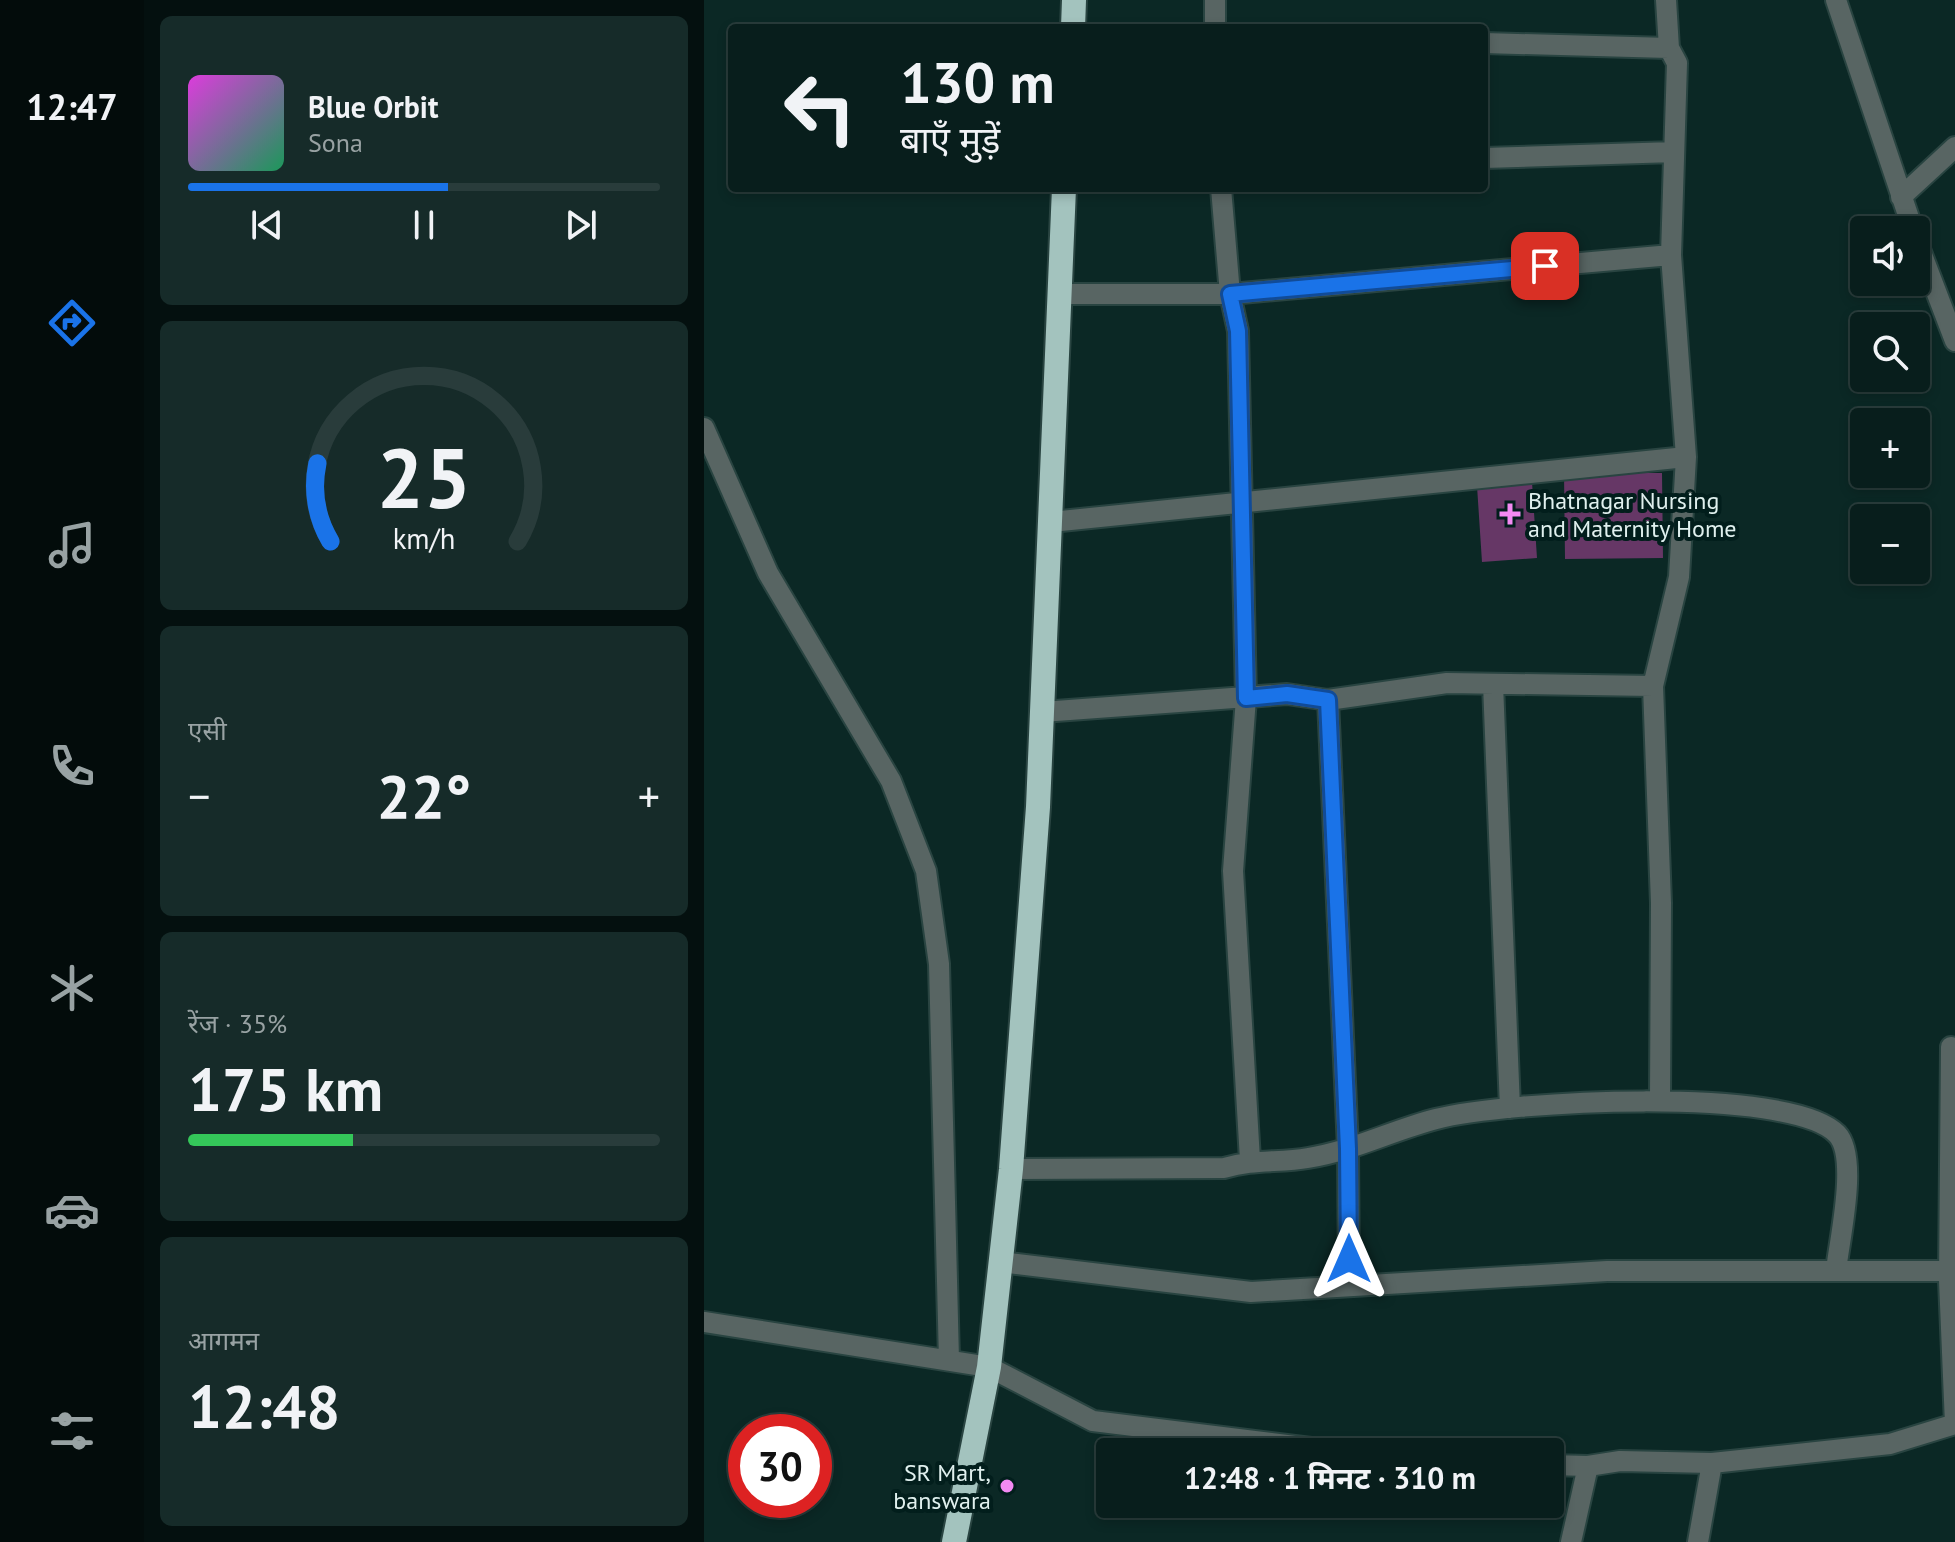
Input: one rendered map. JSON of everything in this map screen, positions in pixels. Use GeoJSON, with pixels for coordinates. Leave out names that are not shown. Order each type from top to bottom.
{"type":"FeatureCollection","features":[{"type":"Feature","properties":{"kind":"highway"},"geometry":{"type":"LineString","coordinates":[[1073,24],[1074,0]]}},
{"type":"Feature","properties":{"kind":"highway"},"geometry":{"type":"LineString","coordinates":[[954,1542],[989,1367],[1011,1169],[1042,712],[1064,192]]}},
{"type":"Feature","properties":{"kind":"street"},"geometry":{"type":"LineString","coordinates":[[1215,0],[1215,24]]}},
{"type":"Feature","properties":{"kind":"street"},"geometry":{"type":"LineString","coordinates":[[1660,1100],[1661,903],[1653,686],[1679,577],[1686,457],[1671,255],[1677,63],[1669,48],[1666,0]]}},
{"type":"Feature","properties":{"kind":"street"},"geometry":{"type":"LineString","coordinates":[[1836,0],[1908,216]]}},
{"type":"Feature","properties":{"kind":"street"},"geometry":{"type":"LineString","coordinates":[[1488,43],[1669,48]]}},
{"type":"Feature","properties":{"kind":"street"},"geometry":{"type":"LineString","coordinates":[[1901,197],[1955,147]]}},
{"type":"Feature","properties":{"kind":"street"},"geometry":{"type":"LineString","coordinates":[[1488,158],[1674,152]]}},
{"type":"Feature","properties":{"kind":"street"},"geometry":{"type":"LineString","coordinates":[[1221,192],[1230,294],[1238,331],[1246,698],[1233,871],[1250,1160]]}},
{"type":"Feature","properties":{"kind":"street"},"geometry":{"type":"LineString","coordinates":[[1058,294],[1230,294],[1671,255]]}},
{"type":"Feature","properties":{"kind":"street"},"geometry":{"type":"LineString","coordinates":[[1930,276],[1955,341]]}},
{"type":"Feature","properties":{"kind":"street"},"geometry":{"type":"LineString","coordinates":[[704,428],[768,573],[891,781],[926,871],[939,964],[949,1360]]}},
{"type":"Feature","properties":{"kind":"street"},"geometry":{"type":"LineString","coordinates":[[1051,522],[1686,457]]}},
{"type":"Feature","properties":{"kind":"street"},"geometry":{"type":"LineString","coordinates":[[1042,712],[1287,694],[1328,700],[1447,683],[1653,686]]}},
{"type":"Feature","properties":{"kind":"street"},"geometry":{"type":"LineString","coordinates":[[1493,684],[1510,1108]]}},
{"type":"Feature","properties":{"kind":"street"},"geometry":{"type":"LineString","coordinates":[[1328,700],[1348,1149],[1349,1286]]}},
{"type":"Feature","properties":{"kind":"street"},"geometry":{"type":"LineString","coordinates":[[1564,1465],[1588,1466],[1620,1461],[1712,1463],[1890,1444],[1955,1424],[1951,1047]]}},
{"type":"Feature","properties":{"kind":"street"},"geometry":{"type":"LineString","coordinates":[[1011,1169],[1224,1168],[1250,1160],[1306,1159],[1348,1149],[1438,1118],[1510,1108],[1660,1100],[1776,1110],[1807,1117],[1837,1134],[1848,1172],[1836,1271]]}},
{"type":"Feature","properties":{"kind":"street"},"geometry":{"type":"LineString","coordinates":[[1000,1262],[1251,1292],[1607,1271],[1952,1271]]}},
{"type":"Feature","properties":{"kind":"street"},"geometry":{"type":"LineString","coordinates":[[704,1322],[989,1367],[1093,1421],[1230,1438]]}},
{"type":"Feature","properties":{"kind":"street"},"geometry":{"type":"LineString","coordinates":[[1698,1542],[1712,1463]]}},
{"type":"Feature","properties":{"kind":"street"},"geometry":{"type":"LineString","coordinates":[[1571,1542],[1588,1466]]}},
{"type":"Feature","properties":{"kind":"building"},"geometry":{"type":"Polygon","coordinates":[[[1564,473],[1662,473],[1663,558],[1565,559],[1564,473]]]}},
{"type":"Feature","properties":{"kind":"building"},"geometry":{"type":"Polygon","coordinates":[[[1532,482],[1537,558],[1482,562],[1477,486],[1532,482]]]}},
{"type":"Feature","properties":{"kind":"place","name":"Bhatnagar Nursing and Maternity Home"},"geometry":{"type":"Point","coordinates":[1510,514]}},
{"type":"Feature","properties":{"kind":"place","name":"SR Mart, banswara"},"geometry":{"type":"Point","coordinates":[1007,1486]}},
{"type":"Feature","properties":{"kind":"route"},"geometry":{"type":"LineString","coordinates":[[1349,1259],[1348,1149],[1328,700],[1287,694],[1246,698],[1238,331],[1230,294],[1545,266]]}}]}
